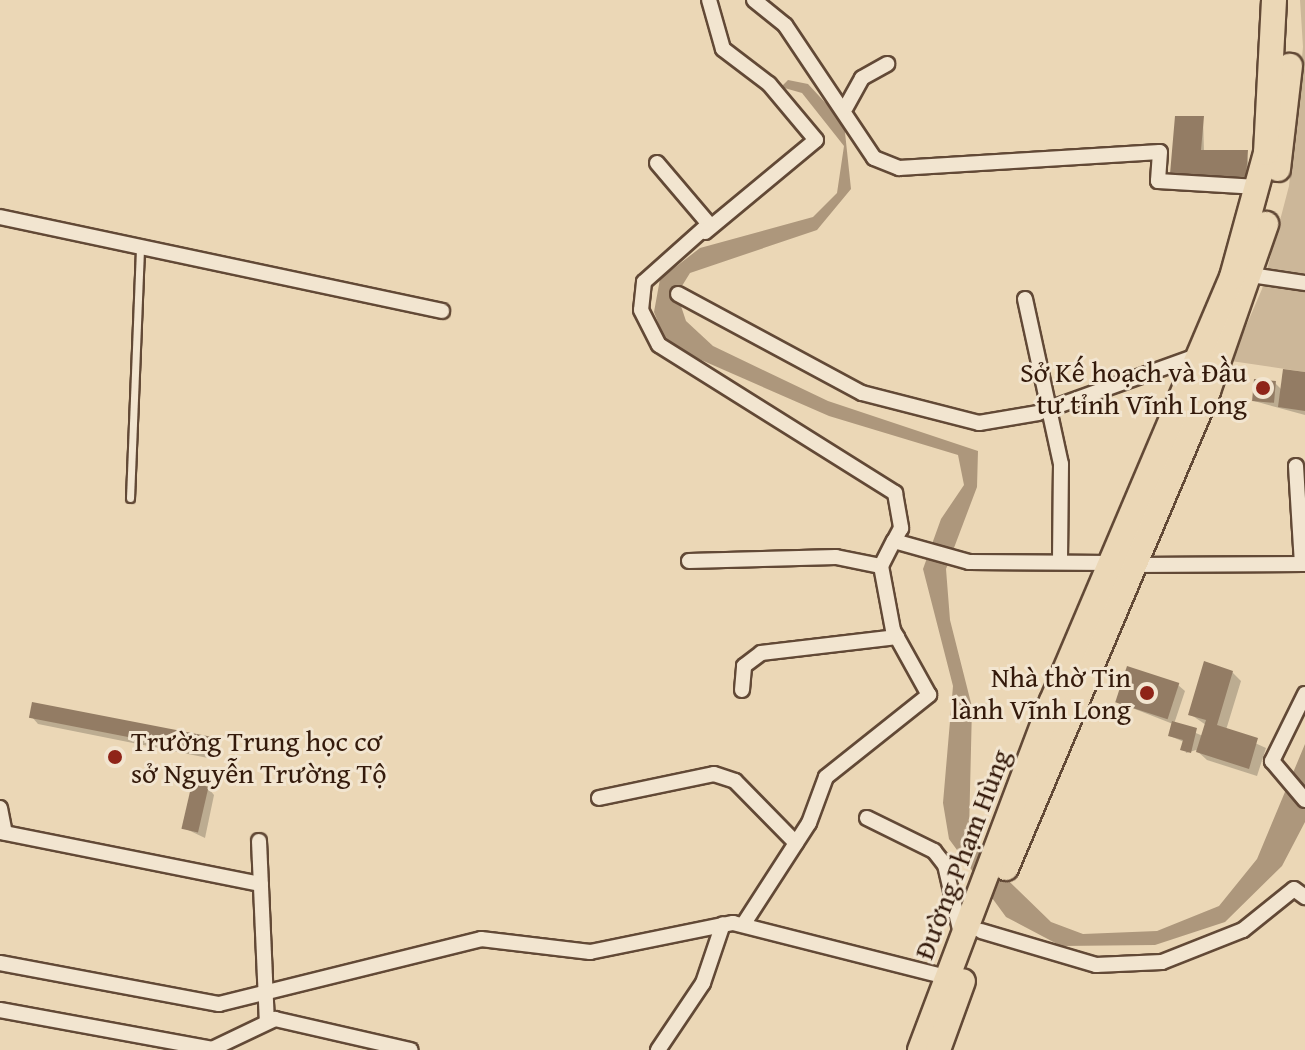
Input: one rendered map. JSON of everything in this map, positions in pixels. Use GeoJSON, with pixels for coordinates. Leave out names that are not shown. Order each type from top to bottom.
{"type":"FeatureCollection","features":[{"type":"Feature","properties":{"kind":"main road","name":"Đường Phạm Hùng"},"geometry":{"type":"LineString","coordinates":[[1198,386],[1200,355],[1258,187],[1273,90],[1274,0]]}},
{"type":"Feature","properties":{"kind":"main road","name":"Đường Phạm Hùng"},"geometry":{"type":"LineString","coordinates":[[920,1050],[947,977],[972,926],[1198,386],[1251,275],[1289,114],[1290,0]]}},
{"type":"Feature","properties":{"kind":"main road","name":"Đường Phạm Hùng"},"geometry":{"type":"LineString","coordinates":[[938,1050],[972,926]]}},
{"type":"Feature","properties":{"kind":"street"},"geometry":{"type":"LineString","coordinates":[[709,0],[723,49],[769,84],[816,140],[644,282],[641,310],[659,345],[895,493],[901,528],[881,566],[897,637],[929,695],[826,777],[796,843],[743,925]]}},
{"type":"Feature","properties":{"kind":"street"},"geometry":{"type":"LineString","coordinates":[[754,0],[785,25],[809,67],[846,107],[874,158],[899,168],[1160,152],[1158,181],[1258,187]]}},
{"type":"Feature","properties":{"kind":"street"},"geometry":{"type":"LineString","coordinates":[[846,107],[862,78],[887,64]]}},
{"type":"Feature","properties":{"kind":"street"},"geometry":{"type":"LineString","coordinates":[[657,163],[705,219],[705,232]]}},
{"type":"Feature","properties":{"kind":"street"},"geometry":{"type":"LineString","coordinates":[[0,217],[442,311]]}},
{"type":"Feature","properties":{"kind":"street"},"geometry":{"type":"LineString","coordinates":[[1251,275],[1305,283]]}},
{"type":"Feature","properties":{"kind":"street"},"geometry":{"type":"LineString","coordinates":[[678,294],[818,374],[908,409],[979,423],[1048,409],[1200,355]]}},
{"type":"Feature","properties":{"kind":"street"},"geometry":{"type":"LineString","coordinates":[[1025,299],[1062,475],[1060,562]]}},
{"type":"Feature","properties":{"kind":"street"},"geometry":{"type":"LineString","coordinates":[[894,541],[969,562],[1304,564],[1296,466]]}},
{"type":"Feature","properties":{"kind":"street"},"geometry":{"type":"LineString","coordinates":[[689,561],[836,557],[881,566]]}},
{"type":"Feature","properties":{"kind":"street"},"geometry":{"type":"LineString","coordinates":[[742,690],[744,666],[761,653],[897,637]]}},
{"type":"Feature","properties":{"kind":"street"},"geometry":{"type":"LineString","coordinates":[[1305,694],[1272,761],[1279,776],[1305,800]]}},
{"type":"Feature","properties":{"kind":"street"},"geometry":{"type":"LineString","coordinates":[[599,798],[714,774],[735,781],[796,843]]}},
{"type":"Feature","properties":{"kind":"street"},"geometry":{"type":"LineString","coordinates":[[0,808],[2,832],[261,884]]}},
{"type":"Feature","properties":{"kind":"street"},"geometry":{"type":"LineString","coordinates":[[867,818],[934,851],[945,865],[972,926],[1096,965],[1162,962],[1243,930],[1294,889],[1305,897]]}},
{"type":"Feature","properties":{"kind":"street"},"geometry":{"type":"LineString","coordinates":[[259,841],[267,1021]]}},
{"type":"Feature","properties":{"kind":"street"},"geometry":{"type":"LineString","coordinates":[[658,1050],[703,983],[723,924]]}},
{"type":"Feature","properties":{"kind":"street"},"geometry":{"type":"LineString","coordinates":[[0,963],[186,1000],[266,996],[466,941],[590,952],[723,924],[743,925],[947,977]]}},
{"type":"Feature","properties":{"kind":"street"},"geometry":{"type":"LineString","coordinates":[[0,1010],[212,1049],[267,1021],[406,1049]]}},
{"type":"Feature","properties":{"kind":"lane"},"geometry":{"type":"LineString","coordinates":[[130,498],[140,245]]}},
{"type":"Feature","properties":{"kind":"shaded area"},"geometry":{"type":"Polygon","coordinates":[[[1300,0],[1305,0],[1305,372],[1231,361],[1262,289],[1289,186],[1303,47],[1300,0]]]}},
{"type":"Feature","properties":{"kind":"shaded area"},"geometry":{"type":"Polygon","coordinates":[[[788,80],[808,84],[844,123],[851,189],[817,230],[690,273],[677,294],[686,321],[713,346],[828,401],[978,451],[977,487],[946,569],[950,620],[972,707],[969,832],[978,851],[1051,922],[1083,934],[1157,931],[1219,906],[1257,859],[1305,744],[1305,822],[1282,866],[1225,922],[1155,945],[1061,946],[1006,917],[949,839],[943,803],[953,686],[923,569],[941,519],[964,485],[958,455],[829,416],[667,345],[654,312],[660,279],[700,248],[813,217],[837,193],[844,146],[802,93],[781,87],[788,80]]]}},
{"type":"Feature","properties":{"kind":"building"},"geometry":{"type":"Polygon","coordinates":[[[1175,116],[1204,116],[1201,150],[1248,150],[1246,177],[1170,174],[1175,116]]]}},
{"type":"Feature","properties":{"kind":"building"},"geometry":{"type":"Polygon","coordinates":[[[1283,369],[1305,372],[1305,411],[1278,407],[1283,369]]]}},
{"type":"Feature","properties":{"kind":"building"},"geometry":{"type":"Polygon","coordinates":[[[1254,379],[1276,381],[1274,403],[1252,401],[1254,379]]]}},
{"type":"Feature","properties":{"kind":"building"},"geometry":{"type":"Polygon","coordinates":[[[1204,661],[1233,671],[1217,725],[1258,738],[1249,769],[1196,752],[1206,720],[1188,715],[1204,661]]]}},
{"type":"Feature","properties":{"kind":"building","name":"Nhà thờ Tin lành Vĩnh Long"},"geometry":{"type":"Polygon","coordinates":[[[1127,666],[1179,683],[1168,719],[1115,702],[1127,666]]]}},
{"type":"Feature","properties":{"kind":"building"},"geometry":{"type":"Polygon","coordinates":[[[32,702],[210,737],[207,752],[29,718],[32,702]]]}},
{"type":"Feature","properties":{"kind":"building"},"geometry":{"type":"Polygon","coordinates":[[[1172,721],[1197,728],[1191,753],[1180,750],[1183,740],[1168,736],[1172,721]]]}},
{"type":"Feature","properties":{"kind":"building"},"geometry":{"type":"Polygon","coordinates":[[[192,783],[209,787],[198,833],[181,829],[192,783]]]}},
{"type":"Feature","properties":{"kind":"place","name":"Sở Kế hoạch và Đầu tư tỉnh Vĩnh Long"},"geometry":{"type":"Point","coordinates":[1263,388]}},
{"type":"Feature","properties":{"kind":"place","name":"Nhà thờ Tin lành Vĩnh Long"},"geometry":{"type":"Point","coordinates":[1147,693]}},
{"type":"Feature","properties":{"kind":"place","name":"Trường Trung học cơ sở Nguyễn Trường Tộ"},"geometry":{"type":"Point","coordinates":[115,757]}}]}
